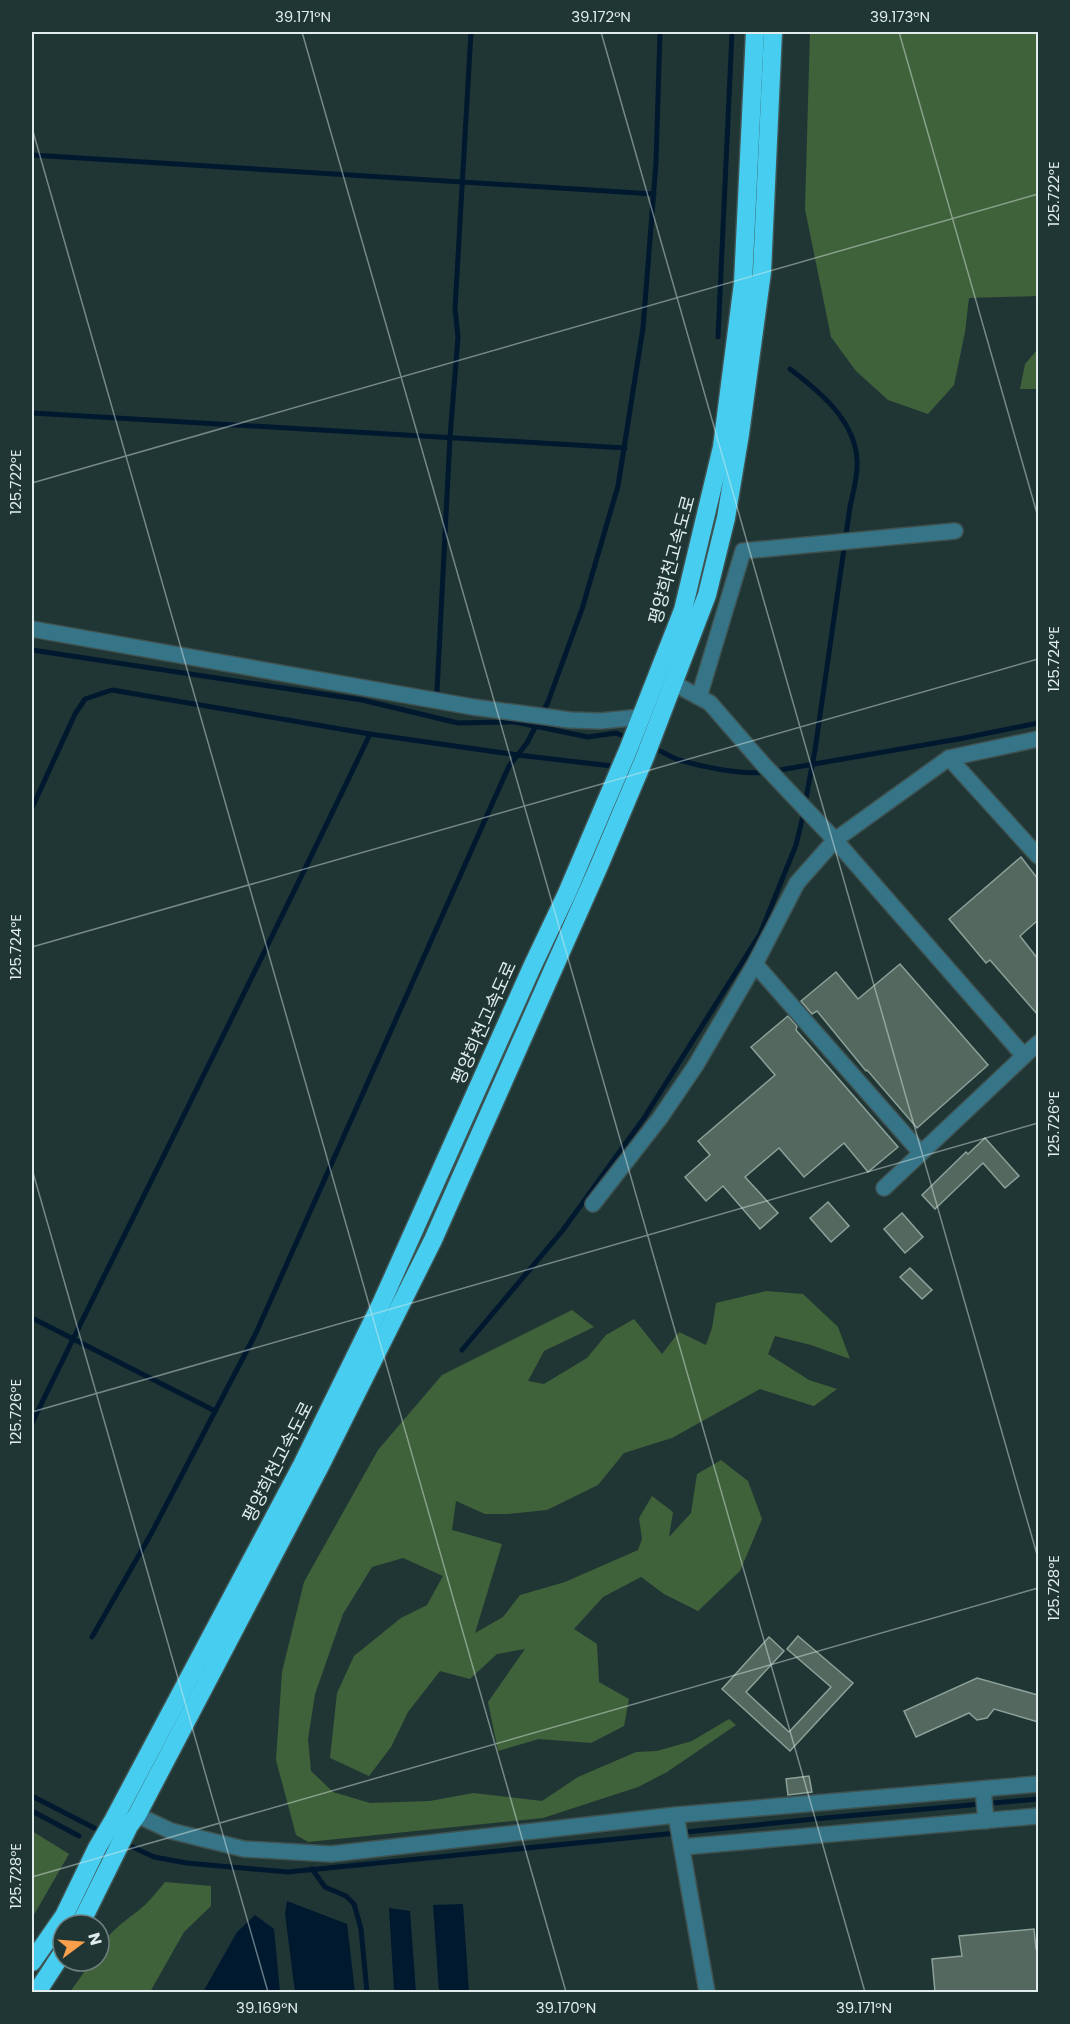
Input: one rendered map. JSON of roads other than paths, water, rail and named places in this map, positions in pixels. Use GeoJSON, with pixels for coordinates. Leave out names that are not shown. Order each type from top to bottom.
{"type":"FeatureCollection","features":[{"type":"Feature","properties":{"kind":"highway","name":"평양희천고속도로"},"geometry":{"type":"LineString","coordinates":[[32,1962],[64,1916],[97,1848],[127,1820],[321,1464],[433,1240],[645,757],[643,727],[683,610],[722,447],[743,283],[755,32]]}},
{"type":"Feature","properties":{"kind":"highway","name":"평양희천고속도로"},"geometry":{"type":"LineString","coordinates":[[86,1913],[113,1857],[127,1820],[381,1304],[567,893],[628,750],[674,683],[708,595],[726,518],[762,272],[773,32]]}},
{"type":"Feature","properties":{"kind":"highway"},"geometry":{"type":"LineString","coordinates":[[37,1992],[51,1970]]}},
{"type":"Feature","properties":{"kind":"street"},"geometry":{"type":"LineString","coordinates":[[699,697],[743,552],[955,531]]}},
{"type":"Feature","properties":{"kind":"street"},"geometry":{"type":"LineString","coordinates":[[32,629],[473,707],[643,727]]}},
{"type":"Feature","properties":{"kind":"street"},"geometry":{"type":"LineString","coordinates":[[674,683],[710,704],[835,840],[1024,1056]]}},
{"type":"Feature","properties":{"kind":"street"},"geometry":{"type":"LineString","coordinates":[[593,1204],[660,1118],[696,1065],[755,964],[796,883],[835,840],[949,758],[1038,739]]}},
{"type":"Feature","properties":{"kind":"street"},"geometry":{"type":"LineString","coordinates":[[949,758],[1038,856]]}},
{"type":"Feature","properties":{"kind":"street"},"geometry":{"type":"LineString","coordinates":[[755,964],[921,1153]]}},
{"type":"Feature","properties":{"kind":"street"},"geometry":{"type":"LineString","coordinates":[[884,1188],[1038,1043]]}},
{"type":"Feature","properties":{"kind":"street"},"geometry":{"type":"LineString","coordinates":[[127,1820],[244,1849],[331,1854],[676,1815],[1038,1784]]}},
{"type":"Feature","properties":{"kind":"street"},"geometry":{"type":"LineString","coordinates":[[983,1789],[986,1821]]}},
{"type":"Feature","properties":{"kind":"street"},"geometry":{"type":"LineString","coordinates":[[676,1815],[707,1992]]}},
{"type":"Feature","properties":{"kind":"street"},"geometry":{"type":"LineString","coordinates":[[682,1847],[1038,1816]]}},
{"type":"Feature","properties":{"kind":"water"},"geometry":{"type":"Polygon","coordinates":[[[287,1901],[347,1924],[355,1992],[295,1992],[285,1914],[287,1901]]]}},
{"type":"Feature","properties":{"kind":"water"},"geometry":{"type":"Polygon","coordinates":[[[463,1904],[469,1992],[439,1992],[433,1905],[463,1904]]]}},
{"type":"Feature","properties":{"kind":"water"},"geometry":{"type":"Polygon","coordinates":[[[389,1908],[410,1911],[416,1992],[394,1992],[389,1908]]]}},
{"type":"Feature","properties":{"kind":"water"},"geometry":{"type":"Polygon","coordinates":[[[255,1915],[274,1929],[280,1992],[203,1992],[237,1932],[255,1915]]]}},
{"type":"Feature","properties":{"kind":"waterway"},"geometry":{"type":"LineString","coordinates":[[437,691],[450,437],[458,337],[455,309],[471,32]]}},
{"type":"Feature","properties":{"kind":"waterway"},"geometry":{"type":"LineString","coordinates":[[92,1637],[151,1534],[256,1333],[509,766],[527,743],[548,702],[582,609],[618,486],[643,328],[656,163],[660,32]]}},
{"type":"Feature","properties":{"kind":"waterway"},"geometry":{"type":"LineString","coordinates":[[718,337],[732,32]]}},
{"type":"Feature","properties":{"kind":"waterway"},"geometry":{"type":"LineString","coordinates":[[32,155],[654,194]]}},
{"type":"Feature","properties":{"kind":"waterway"},"geometry":{"type":"LineString","coordinates":[[462,1350],[563,1230],[644,1118],[760,934],[796,845],[815,750],[857,461],[855,446],[843,420],[824,397],[790,369]]}},
{"type":"Feature","properties":{"kind":"waterway"},"geometry":{"type":"LineString","coordinates":[[32,413],[625,448]]}},
{"type":"Feature","properties":{"kind":"waterway"},"geometry":{"type":"LineString","coordinates":[[32,650],[362,700],[458,723],[515,722],[588,737],[616,733],[630,739]]}},
{"type":"Feature","properties":{"kind":"waterway"},"geometry":{"type":"LineString","coordinates":[[32,808],[75,714],[85,699],[112,690],[370,734],[612,766]]}},
{"type":"Feature","properties":{"kind":"waterway"},"geometry":{"type":"LineString","coordinates":[[774,771],[1038,723]]}},
{"type":"Feature","properties":{"kind":"waterway"},"geometry":{"type":"LineString","coordinates":[[32,1423],[370,734]]}},
{"type":"Feature","properties":{"kind":"waterway"},"geometry":{"type":"LineString","coordinates":[[653,748],[679,760],[710,768],[765,772]]}},
{"type":"Feature","properties":{"kind":"waterway"},"geometry":{"type":"LineString","coordinates":[[32,1318],[215,1411]]}},
{"type":"Feature","properties":{"kind":"waterway"},"geometry":{"type":"LineString","coordinates":[[32,1796],[102,1832]]}},
{"type":"Feature","properties":{"kind":"waterway"},"geometry":{"type":"LineString","coordinates":[[124,1843],[154,1857],[187,1863],[288,1872],[1038,1799]]}},
{"type":"Feature","properties":{"kind":"waterway"},"geometry":{"type":"LineString","coordinates":[[32,1811],[79,1836]]}},
{"type":"Feature","properties":{"kind":"waterway"},"geometry":{"type":"LineString","coordinates":[[312,1869],[325,1887],[346,1896],[354,1904],[361,1929],[367,1992]]}}]}
